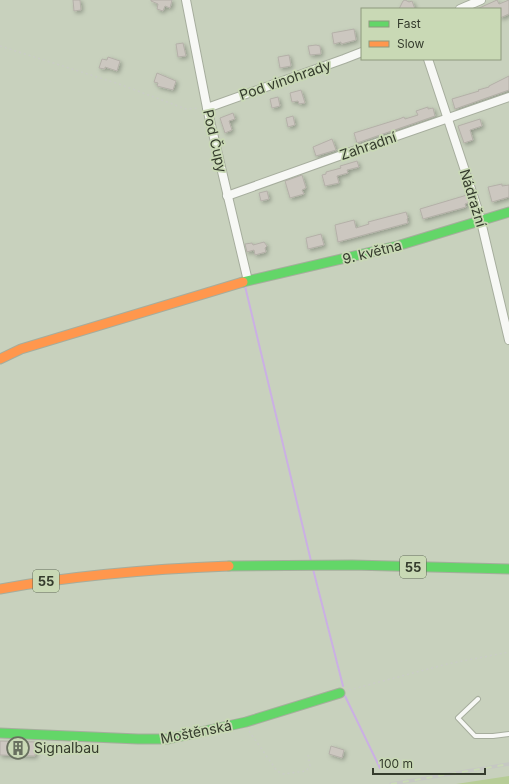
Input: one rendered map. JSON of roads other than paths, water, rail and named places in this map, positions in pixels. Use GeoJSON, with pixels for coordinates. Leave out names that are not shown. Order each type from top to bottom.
{"type":"FeatureCollection","features":[{"type":"Feature","properties":{"kind":"street","name":"Pod Čupy"},"geometry":{"type":"LineString","coordinates":[[186,0],[207,108],[248,281]]}},
{"type":"Feature","properties":{"kind":"street"},"geometry":{"type":"LineString","coordinates":[[462,8],[481,0]]}},
{"type":"Feature","properties":{"kind":"street","name":"Pod vinohrady"},"geometry":{"type":"LineString","coordinates":[[207,108],[361,52]]}},
{"type":"Feature","properties":{"kind":"street","name":"Nádražní"},"geometry":{"type":"LineString","coordinates":[[428,60],[482,221],[509,340]]}},
{"type":"Feature","properties":{"kind":"street","name":"Zahradní"},"geometry":{"type":"LineString","coordinates":[[227,196],[509,97]]}},
{"type":"Feature","properties":{"kind":"street","name":"9. května"},"geometry":{"type":"LineString","coordinates":[[0,359],[21,349],[233,285],[378,251],[509,212]]}},
{"type":"Feature","properties":{"kind":"street","name":"55"},"geometry":{"type":"LineString","coordinates":[[0,589],[71,577],[194,567],[316,565],[509,569]]}},
{"type":"Feature","properties":{"kind":"street","name":"Moštěnská"},"geometry":{"type":"LineString","coordinates":[[0,733],[158,740],[168,739],[246,722],[340,693]]}},
{"type":"Feature","properties":{"kind":"lane"},"geometry":{"type":"LineString","coordinates":[[478,699],[458,718],[475,736],[509,734]]}},
{"type":"Feature","properties":{"kind":"waterway"},"geometry":{"type":"LineString","coordinates":[[245,286],[311,561]]}},
{"type":"Feature","properties":{"kind":"waterway"},"geometry":{"type":"LineString","coordinates":[[313,569],[343,686]]}},
{"type":"Feature","properties":{"kind":"waterway"},"geometry":{"type":"LineString","coordinates":[[345,696],[380,768]]}},
{"type":"Feature","properties":{"kind":"railway"},"geometry":{"type":"LineString","coordinates":[[391,784],[509,764]]}},
{"type":"Feature","properties":{"kind":"place","name":"Signalbau"},"geometry":{"type":"Point","coordinates":[18,748]}}]}
